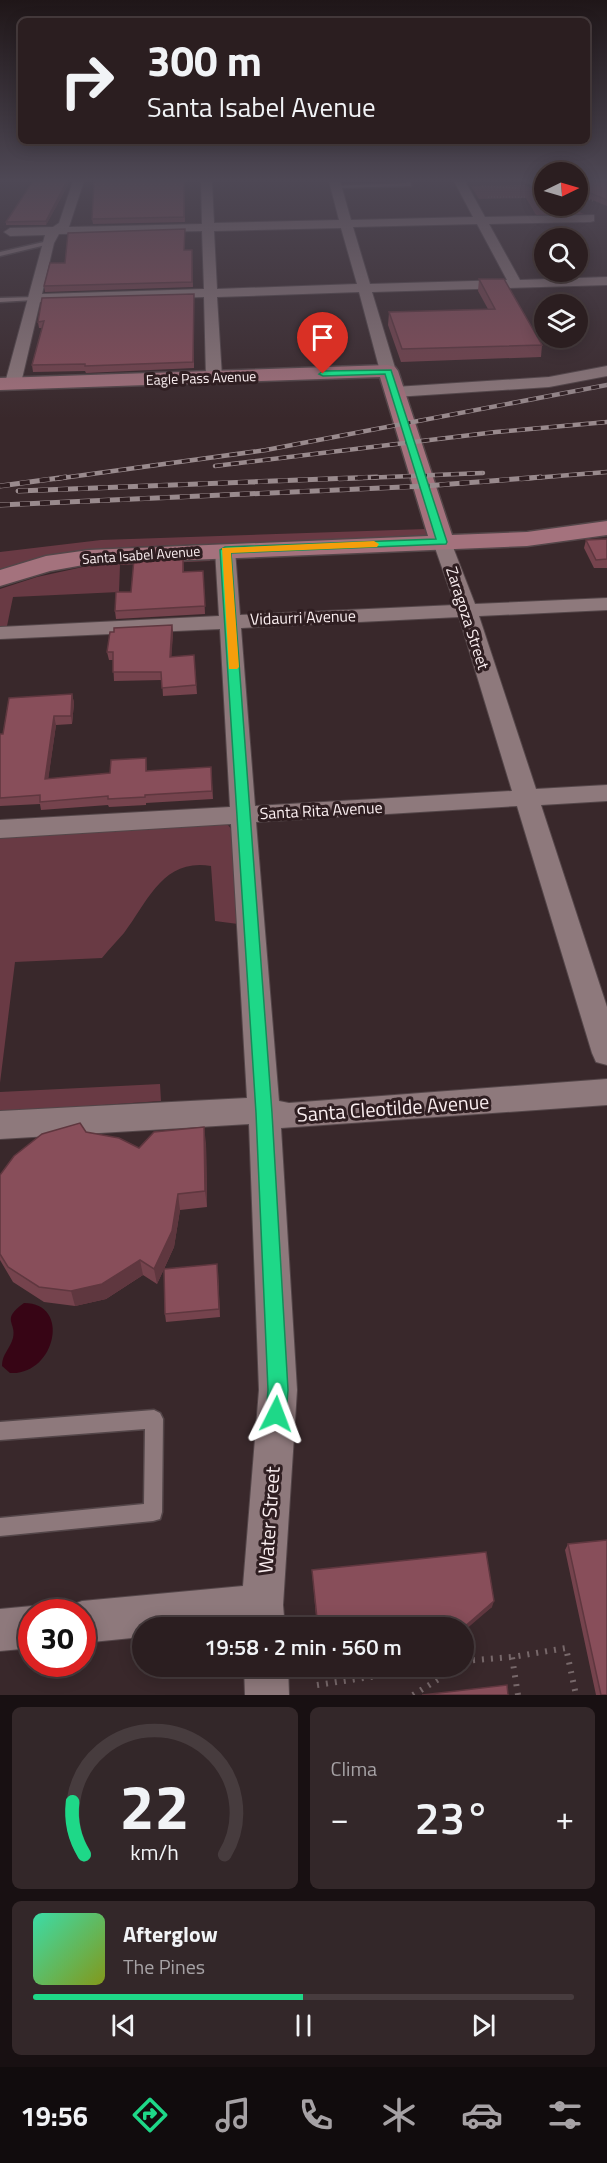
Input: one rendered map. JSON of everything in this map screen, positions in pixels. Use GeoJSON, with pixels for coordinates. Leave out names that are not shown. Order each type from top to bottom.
{"type":"FeatureCollection","features":[{"type":"Feature","properties":{"kind":"street"},"geometry":{"type":"LineString","coordinates":[[7,384],[44,260]]}},
{"type":"Feature","properties":{"kind":"street"},"geometry":{"type":"LineString","coordinates":[[209,260],[214,377]]}},
{"type":"Feature","properties":{"kind":"street","name":"Zaragoza Street"},"geometry":{"type":"LineString","coordinates":[[357,260],[391,382],[442,542],[467,610],[607,1053]]}},
{"type":"Feature","properties":{"kind":"street"},"geometry":{"type":"LineString","coordinates":[[502,260],[515,283]]}},
{"type":"Feature","properties":{"kind":"street"},"geometry":{"type":"LineString","coordinates":[[34,298],[607,281]]}},
{"type":"Feature","properties":{"kind":"street","name":"Eagle Pass Avenue"},"geometry":{"type":"LineString","coordinates":[[7,384],[214,377],[391,382],[549,382],[607,371]]}},
{"type":"Feature","properties":{"kind":"street","name":"Santa Isabel Avenue"},"geometry":{"type":"LineString","coordinates":[[0,579],[46,564],[89,557],[527,539],[607,528]]}},
{"type":"Feature","properties":{"kind":"street","name":"Water Street"},"geometry":{"type":"LineString","coordinates":[[225,550],[264,1113],[278,1390],[263,1616]]}},
{"type":"Feature","properties":{"kind":"street","name":"Vidaurri Avenue"},"geometry":{"type":"LineString","coordinates":[[0,633],[607,604]]}},
{"type":"Feature","properties":{"kind":"street","name":"Santa Rita Avenue"},"geometry":{"type":"LineString","coordinates":[[0,829],[607,793]]}},
{"type":"Feature","properties":{"kind":"street","name":"Santa Cleotilde Avenue"},"geometry":{"type":"LineString","coordinates":[[0,1125],[239,1110],[289,1116],[607,1092]]}},
{"type":"Feature","properties":{"kind":"street"},"geometry":{"type":"LineString","coordinates":[[96,1622],[263,1616]]}},
{"type":"Feature","properties":{"kind":"street"},"geometry":{"type":"LineString","coordinates":[[0,1630],[18,1628]]}},
{"type":"Feature","properties":{"kind":"street"},"geometry":{"type":"LineString","coordinates":[[266,1677],[267,1695]]}},
{"type":"Feature","properties":{"kind":"lane"},"geometry":{"type":"LineString","coordinates":[[0,300],[34,298]]}},
{"type":"Feature","properties":{"kind":"lane"},"geometry":{"type":"LineString","coordinates":[[0,1431],[154,1419],[153,1512],[0,1527]]}},
{"type":"Feature","properties":{"kind":"path"},"geometry":{"type":"LineString","coordinates":[[474,1660],[512,1657],[566,1648],[576,1695]]}},
{"type":"Feature","properties":{"kind":"path"},"geometry":{"type":"LineString","coordinates":[[512,1657],[518,1695]]}},
{"type":"Feature","properties":{"kind":"path"},"geometry":{"type":"LineString","coordinates":[[317,1685],[370,1677]]}},
{"type":"Feature","properties":{"kind":"path"},"geometry":{"type":"LineString","coordinates":[[413,1695],[442,1677]]}},
{"type":"Feature","properties":{"kind":"shaded area"},"geometry":{"type":"Polygon","coordinates":[[[426,529],[429,536],[129,547],[82,551],[0,572],[0,552],[101,540],[426,529]]]}},
{"type":"Feature","properties":{"kind":"shaded area"},"geometry":{"type":"Polygon","coordinates":[[[210,558],[210,561],[120,565],[119,592],[13,597],[7,626],[0,627],[0,589],[37,577],[92,565],[210,558]]]}},
{"type":"Feature","properties":{"kind":"shaded area"},"geometry":{"type":"Polygon","coordinates":[[[228,825],[232,830],[238,924],[215,921],[211,866],[194,865],[169,875],[158,885],[124,933],[102,958],[15,962],[0,1083],[0,837],[228,825]]]}},
{"type":"Feature","properties":{"kind":"shaded area"},"geometry":{"type":"Polygon","coordinates":[[[160,1084],[161,1101],[0,1112],[0,1092],[160,1084]]]}},
{"type":"Feature","properties":{"kind":"shaded area"},"geometry":{"type":"Polygon","coordinates":[[[24,1303],[39,1306],[48,1314],[53,1326],[52,1339],[47,1352],[38,1363],[25,1371],[10,1373],[2,1366],[14,1333],[11,1317],[24,1303]]]}},
{"type":"Feature","properties":{"kind":"building"},"geometry":{"type":"Polygon","coordinates":[[[65,260],[192,260],[192,282],[44,286],[50,263],[65,263],[65,260]]]}},
{"type":"Feature","properties":{"kind":"building"},"geometry":{"type":"Polygon","coordinates":[[[479,279],[504,279],[534,331],[534,345],[402,349],[389,312],[495,309],[479,279]]]}},
{"type":"Feature","properties":{"kind":"building"},"geometry":{"type":"Polygon","coordinates":[[[194,294],[193,362],[85,366],[85,364],[32,365],[44,321],[38,322],[42,298],[194,294]]]}},
{"type":"Feature","properties":{"kind":"building"},"geometry":{"type":"Polygon","coordinates":[[[607,539],[607,559],[596,560],[586,540],[607,539]]]}},
{"type":"Feature","properties":{"kind":"building"},"geometry":{"type":"Polygon","coordinates":[[[183,557],[183,572],[203,571],[205,606],[115,611],[116,592],[131,592],[134,559],[183,557]]]}},
{"type":"Feature","properties":{"kind":"building"},"geometry":{"type":"Polygon","coordinates":[[[172,625],[170,657],[194,655],[196,685],[162,688],[161,672],[113,672],[113,652],[107,652],[110,632],[114,632],[114,628],[172,625]]]}},
{"type":"Feature","properties":{"kind":"building"},"geometry":{"type":"Polygon","coordinates":[[[72,694],[71,716],[54,716],[45,779],[110,773],[111,760],[146,758],[146,771],[211,767],[212,791],[40,802],[40,795],[0,798],[0,734],[3,734],[9,698],[72,694]]]}},
{"type":"Feature","properties":{"kind":"building"},"geometry":{"type":"Polygon","coordinates":[[[80,1123],[86,1132],[119,1138],[139,1148],[154,1132],[204,1127],[205,1191],[178,1194],[172,1231],[154,1269],[140,1260],[102,1284],[71,1291],[39,1287],[8,1267],[0,1254],[0,1175],[14,1156],[42,1134],[80,1123]]]}},
{"type":"Feature","properties":{"kind":"building"},"geometry":{"type":"Polygon","coordinates":[[[217,1264],[219,1309],[165,1314],[164,1269],[217,1264]]]}},
{"type":"Feature","properties":{"kind":"building"},"geometry":{"type":"Polygon","coordinates":[[[607,1540],[607,1695],[601,1695],[568,1544],[607,1540]]]}},
{"type":"Feature","properties":{"kind":"building"},"geometry":{"type":"Polygon","coordinates":[[[486,1552],[494,1601],[474,1618],[317,1617],[312,1570],[486,1552]]]}},
{"type":"Feature","properties":{"kind":"building"},"geometry":{"type":"Polygon","coordinates":[[[507,1685],[508,1695],[422,1695],[507,1685]]]}},
{"type":"Feature","properties":{"kind":"railway"},"geometry":{"type":"LineString","coordinates":[[55,479],[266,450],[607,385]]}},
{"type":"Feature","properties":{"kind":"railway"},"geometry":{"type":"LineString","coordinates":[[215,466],[496,432],[607,422]]}},
{"type":"Feature","properties":{"kind":"railway"},"geometry":{"type":"LineString","coordinates":[[521,479],[607,472]]}},
{"type":"Feature","properties":{"kind":"railway"},"geometry":{"type":"LineString","coordinates":[[339,479],[483,473]]}},
{"type":"Feature","properties":{"kind":"railway"},"geometry":{"type":"LineString","coordinates":[[0,486],[66,477]]}},
{"type":"Feature","properties":{"kind":"railway"},"geometry":{"type":"LineString","coordinates":[[18,491],[377,477]]}},
{"type":"Feature","properties":{"kind":"railway"},"geometry":{"type":"LineString","coordinates":[[0,505],[425,486],[541,477]]}},
{"type":"Feature","properties":{"kind":"slow traffic"},"geometry":{"type":"LineString","coordinates":[[233,667],[225,550],[374,544]]}},
{"type":"Feature","properties":{"kind":"route"},"geometry":{"type":"LineString","coordinates":[[276,1414],[278,1390],[264,1113],[225,550],[442,542],[388,371],[323,374]]}}]}
